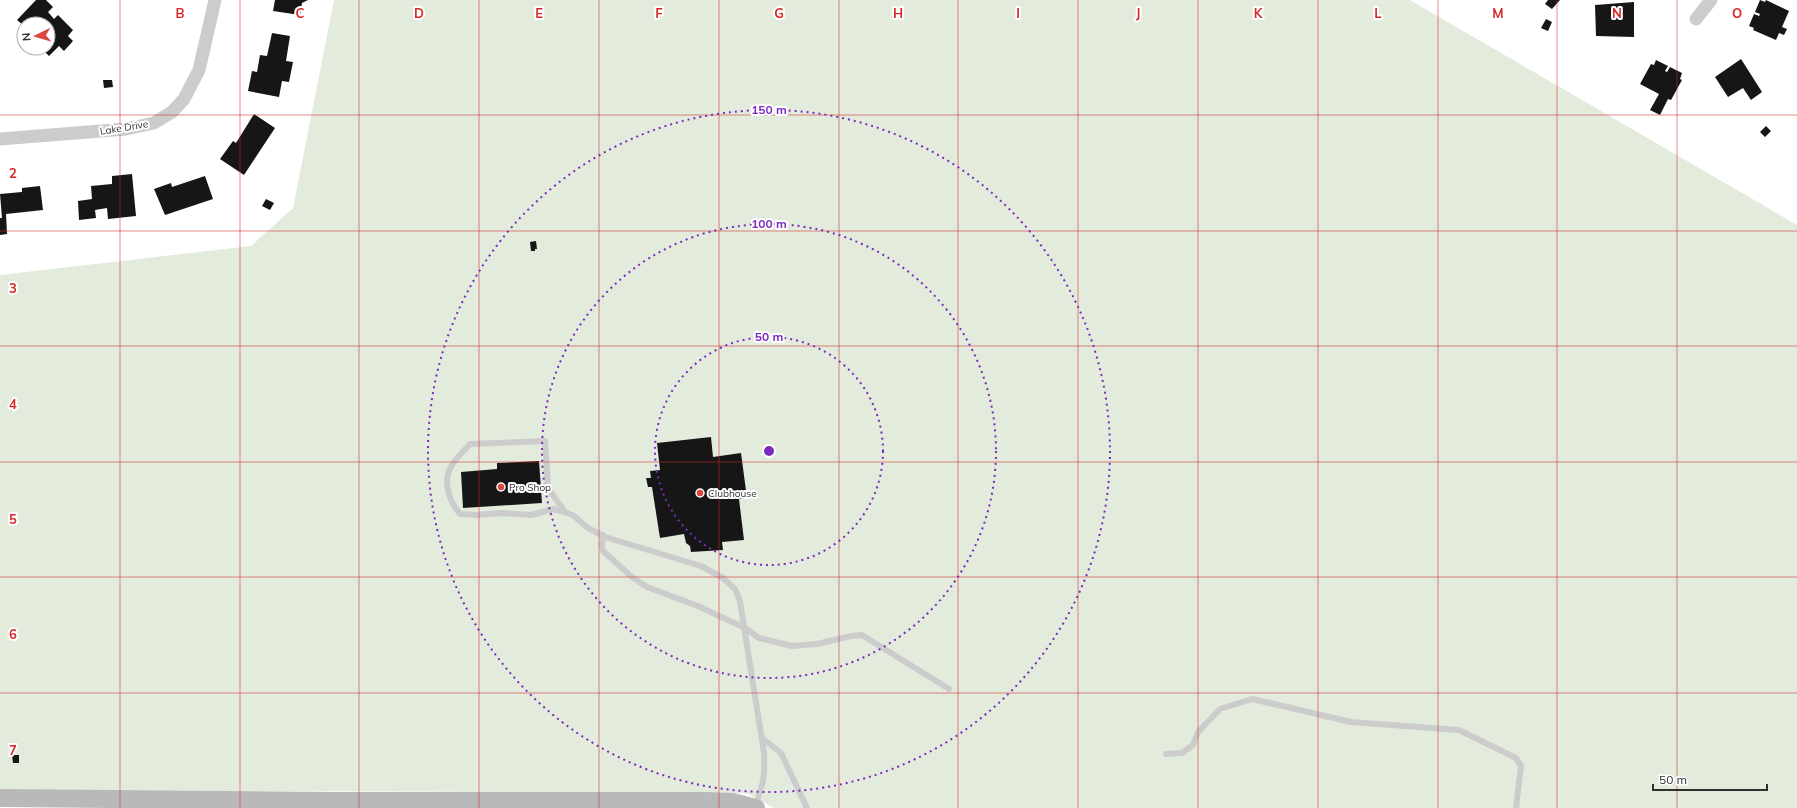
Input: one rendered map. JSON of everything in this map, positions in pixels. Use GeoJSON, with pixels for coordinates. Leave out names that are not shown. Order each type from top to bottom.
{"type":"FeatureCollection","features":[{"type":"Feature","properties":{"kind":"street","name":"Lake Drive"},"geometry":{"type":"LineString","coordinates":[[0,139],[134,128],[154,122],[172,112],[184,100],[199,70],[215,0]]}},
{"type":"Feature","properties":{"kind":"street"},"geometry":{"type":"LineString","coordinates":[[1696,19],[1711,0]]}},
{"type":"Feature","properties":{"kind":"street"},"geometry":{"type":"LineString","coordinates":[[0,798],[606,805],[706,801],[733,802],[755,807]]}},
{"type":"Feature","properties":{"kind":"lane"},"geometry":{"type":"LineString","coordinates":[[565,512],[548,488],[545,441],[470,444],[452,465],[447,481],[450,497],[454,507],[460,514],[476,515],[502,513],[531,515],[553,509],[565,512],[574,516],[588,528],[603,536],[701,566],[724,578],[735,589],[740,601],[745,628],[762,738],[765,775],[763,786],[755,807]]}},
{"type":"Feature","properties":{"kind":"lane"},"geometry":{"type":"LineString","coordinates":[[603,536],[603,551],[632,577],[647,587],[698,606],[745,628],[759,638],[792,646],[817,644],[862,635],[949,689]]}},
{"type":"Feature","properties":{"kind":"lane"},"geometry":{"type":"LineString","coordinates":[[1166,754],[1182,753],[1193,745],[1198,732],[1220,709],[1252,699],[1351,722],[1459,730],[1516,758],[1521,766],[1516,808]]}},
{"type":"Feature","properties":{"kind":"lane"},"geometry":{"type":"LineString","coordinates":[[762,738],[781,753],[807,808]]}},
{"type":"Feature","properties":{"kind":"shaded area"},"geometry":{"type":"Polygon","coordinates":[[[334,0],[1410,0],[1797,225],[1797,808],[774,808],[746,793],[0,790],[0,275],[251,246],[293,208],[334,0]]]}},
{"type":"Feature","properties":{"kind":"building"},"geometry":{"type":"Polygon","coordinates":[[[36,0],[46,0],[53,7],[48,12],[51,16],[21,16],[36,0]]]}},
{"type":"Feature","properties":{"kind":"building"},"geometry":{"type":"Polygon","coordinates":[[[275,0],[308,0],[302,3],[300,15],[273,11],[275,0]]]}},
{"type":"Feature","properties":{"kind":"building"},"geometry":{"type":"Polygon","coordinates":[[[1548,0],[1560,0],[1552,9],[1545,4],[1548,0]]]}},
{"type":"Feature","properties":{"kind":"building"},"geometry":{"type":"Polygon","coordinates":[[[1760,0],[1765,2],[1766,0],[1789,11],[1782,27],[1787,29],[1784,35],[1779,33],[1776,40],[1753,30],[1754,28],[1749,26],[1754,14],[1759,16],[1760,14],[1755,12],[1760,0]]]}},
{"type":"Feature","properties":{"kind":"building"},"geometry":{"type":"Polygon","coordinates":[[[1634,2],[1634,37],[1596,36],[1595,5],[1634,2]]]}},
{"type":"Feature","properties":{"kind":"building"},"geometry":{"type":"Polygon","coordinates":[[[58,15],[73,30],[68,36],[73,41],[64,51],[59,46],[56,49],[56,17],[58,15]]]}},
{"type":"Feature","properties":{"kind":"building"},"geometry":{"type":"Polygon","coordinates":[[[1546,19],[1552,22],[1548,31],[1541,28],[1546,19]]]}},
{"type":"Feature","properties":{"kind":"building"},"geometry":{"type":"Polygon","coordinates":[[[272,33],[290,36],[286,61],[293,62],[289,82],[282,81],[279,97],[248,91],[252,71],[257,72],[260,55],[267,56],[272,33]]]}},
{"type":"Feature","properties":{"kind":"building"},"geometry":{"type":"Polygon","coordinates":[[[1741,59],[1762,92],[1751,100],[1743,88],[1728,97],[1715,77],[1741,59]]]}},
{"type":"Feature","properties":{"kind":"building"},"geometry":{"type":"Polygon","coordinates":[[[1656,60],[1668,66],[1665,71],[1667,72],[1670,67],[1682,73],[1680,79],[1682,80],[1671,100],[1668,99],[1660,115],[1650,110],[1659,94],[1640,84],[1651,64],[1654,65],[1656,60]]]}},
{"type":"Feature","properties":{"kind":"building"},"geometry":{"type":"Polygon","coordinates":[[[103,80],[112,80],[113,87],[104,88],[103,80]]]}},
{"type":"Feature","properties":{"kind":"building"},"geometry":{"type":"Polygon","coordinates":[[[254,114],[275,128],[244,175],[220,159],[233,141],[236,143],[254,114]]]}},
{"type":"Feature","properties":{"kind":"building"},"geometry":{"type":"Polygon","coordinates":[[[1766,126],[1771,131],[1765,137],[1760,132],[1766,126]]]}},
{"type":"Feature","properties":{"kind":"building"},"geometry":{"type":"Polygon","coordinates":[[[132,174],[136,216],[108,219],[107,208],[95,210],[96,218],[79,220],[78,201],[92,199],[91,186],[112,184],[112,176],[132,174]]]}},
{"type":"Feature","properties":{"kind":"building"},"geometry":{"type":"Polygon","coordinates":[[[205,176],[213,199],[165,215],[154,189],[171,183],[172,187],[205,176]]]}},
{"type":"Feature","properties":{"kind":"building"},"geometry":{"type":"Polygon","coordinates":[[[40,186],[43,210],[6,214],[7,234],[0,235],[0,218],[2,218],[0,194],[22,192],[22,188],[40,186]]]}},
{"type":"Feature","properties":{"kind":"building"},"geometry":{"type":"Polygon","coordinates":[[[266,199],[274,203],[270,210],[262,206],[266,199]]]}},
{"type":"Feature","properties":{"kind":"building"},"geometry":{"type":"Polygon","coordinates":[[[536,241],[537,249],[535,249],[535,251],[531,251],[530,242],[536,241]]]}},
{"type":"Feature","properties":{"kind":"building","name":"Clubhouse"},"geometry":{"type":"Polygon","coordinates":[[[711,437],[713,457],[741,453],[747,498],[739,499],[744,540],[722,542],[723,550],[691,552],[690,546],[686,543],[684,534],[660,538],[652,487],[648,487],[646,478],[651,478],[650,471],[660,470],[657,443],[711,437]]]}},
{"type":"Feature","properties":{"kind":"building","name":"Pro Shop"},"geometry":{"type":"Polygon","coordinates":[[[539,461],[542,503],[463,508],[461,472],[497,469],[497,463],[539,461]]]}},
{"type":"Feature","properties":{"kind":"building"},"geometry":{"type":"Polygon","coordinates":[[[12,755],[19,755],[19,763],[13,763],[12,755]]]}},
{"type":"Feature","properties":{"kind":"place","name":"Pro Shop"},"geometry":{"type":"Point","coordinates":[501,487]}},
{"type":"Feature","properties":{"kind":"place","name":"Clubhouse"},"geometry":{"type":"Point","coordinates":[700,493]}}]}
